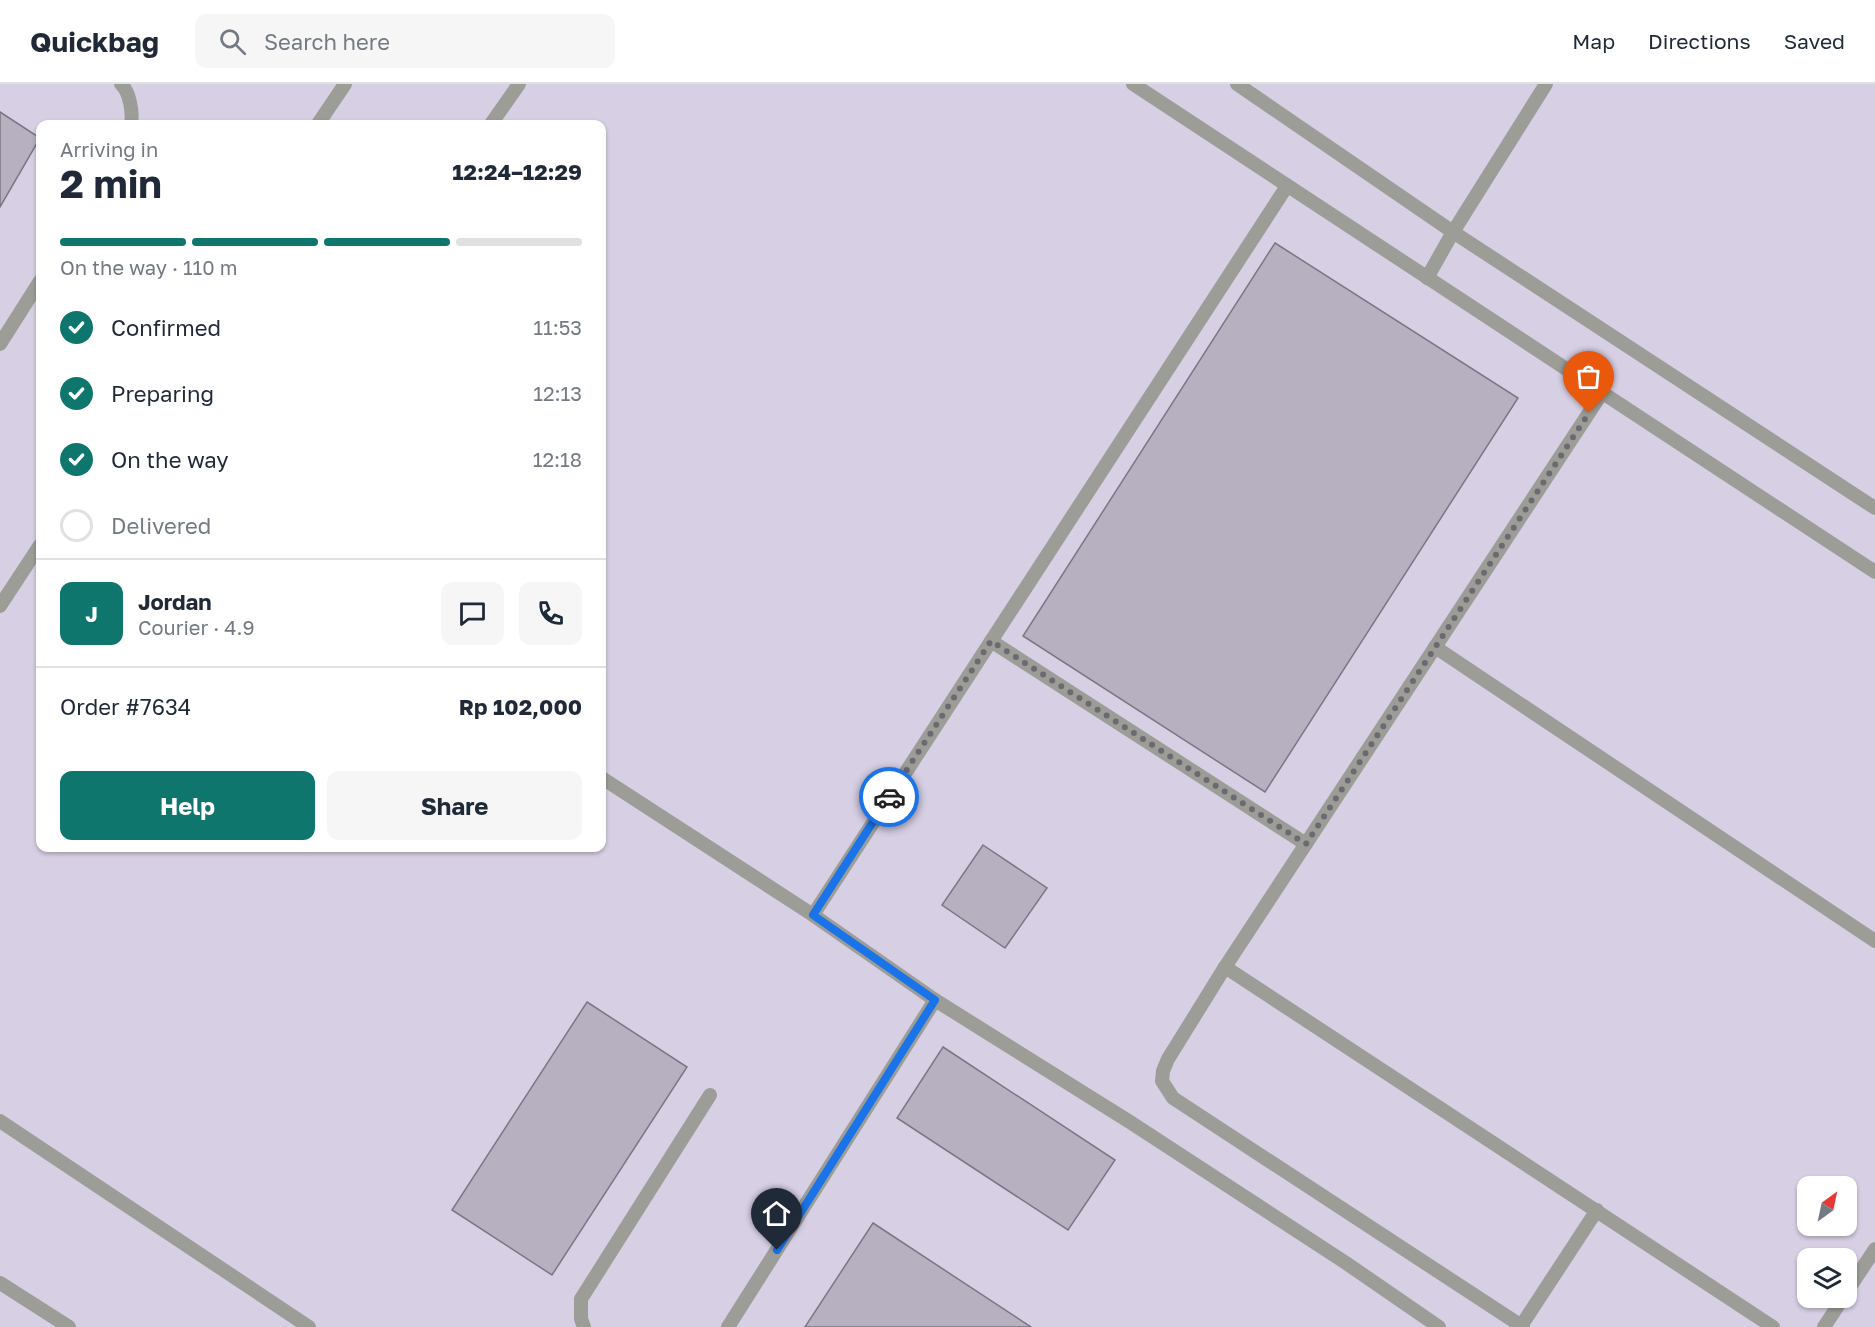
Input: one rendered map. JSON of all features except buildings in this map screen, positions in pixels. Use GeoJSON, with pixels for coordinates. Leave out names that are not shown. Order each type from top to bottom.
{"type":"FeatureCollection","features":[{"type":"Feature","properties":{"kind":"lane"},"geometry":{"type":"LineString","coordinates":[[121,84],[127,89],[132,120]]}},
{"type":"Feature","properties":{"kind":"lane"},"geometry":{"type":"LineString","coordinates":[[321,120],[345,84]]}},
{"type":"Feature","properties":{"kind":"lane"},"geometry":{"type":"LineString","coordinates":[[494,120],[519,84]]}},
{"type":"Feature","properties":{"kind":"lane"},"geometry":{"type":"LineString","coordinates":[[1133,84],[1875,572]]}},
{"type":"Feature","properties":{"kind":"lane"},"geometry":{"type":"LineString","coordinates":[[1237,84],[1453,232],[1875,508]]}},
{"type":"Feature","properties":{"kind":"lane"},"geometry":{"type":"LineString","coordinates":[[1427,278],[1453,232],[1546,84]]}},
{"type":"Feature","properties":{"kind":"lane"},"geometry":{"type":"LineString","coordinates":[[813,915],[1287,186]]}},
{"type":"Feature","properties":{"kind":"lane"},"geometry":{"type":"LineString","coordinates":[[0,344],[36,287]]}},
{"type":"Feature","properties":{"kind":"lane"},"geometry":{"type":"LineString","coordinates":[[1597,1210],[1522,1326],[1173,1098],[1161,1081],[1168,1059],[1225,967],[1602,393]]}},
{"type":"Feature","properties":{"kind":"lane"},"geometry":{"type":"LineString","coordinates":[[0,606],[36,551]]}},
{"type":"Feature","properties":{"kind":"lane"},"geometry":{"type":"LineString","coordinates":[[991,641],[1306,844]]}},
{"type":"Feature","properties":{"kind":"lane"},"geometry":{"type":"LineString","coordinates":[[1435,647],[1875,941]]}},
{"type":"Feature","properties":{"kind":"lane"},"geometry":{"type":"LineString","coordinates":[[606,781],[813,915],[935,1000],[1130,1122],[1346,1263],[1439,1327]]}},
{"type":"Feature","properties":{"kind":"lane"},"geometry":{"type":"LineString","coordinates":[[1225,967],[1773,1327]]}},
{"type":"Feature","properties":{"kind":"lane"},"geometry":{"type":"LineString","coordinates":[[728,1327],[935,1000]]}},
{"type":"Feature","properties":{"kind":"lane"},"geometry":{"type":"LineString","coordinates":[[584,1327],[581,1319],[581,1299],[710,1095]]}},
{"type":"Feature","properties":{"kind":"lane"},"geometry":{"type":"LineString","coordinates":[[0,1121],[309,1327]]}},
{"type":"Feature","properties":{"kind":"lane"},"geometry":{"type":"LineString","coordinates":[[1857,1276],[1875,1249]]}},
{"type":"Feature","properties":{"kind":"lane"},"geometry":{"type":"LineString","coordinates":[[0,1283],[69,1327]]}},
{"type":"Feature","properties":{"kind":"lane"},"geometry":{"type":"LineString","coordinates":[[1824,1327],[1836,1308]]}},
{"type":"Feature","properties":{"kind":"shaded area"},"geometry":{"type":"Polygon","coordinates":[[[0,84],[1875,84],[1875,1327],[0,1327],[0,84]]]}},
{"type":"Feature","properties":{"kind":"way so far"},"geometry":{"type":"LineString","coordinates":[[889,797],[991,641],[1306,844],[1589,413]]}},
{"type":"Feature","properties":{"kind":"route"},"geometry":{"type":"LineString","coordinates":[[777,1250],[935,1000],[813,915],[889,797]]}}]}
